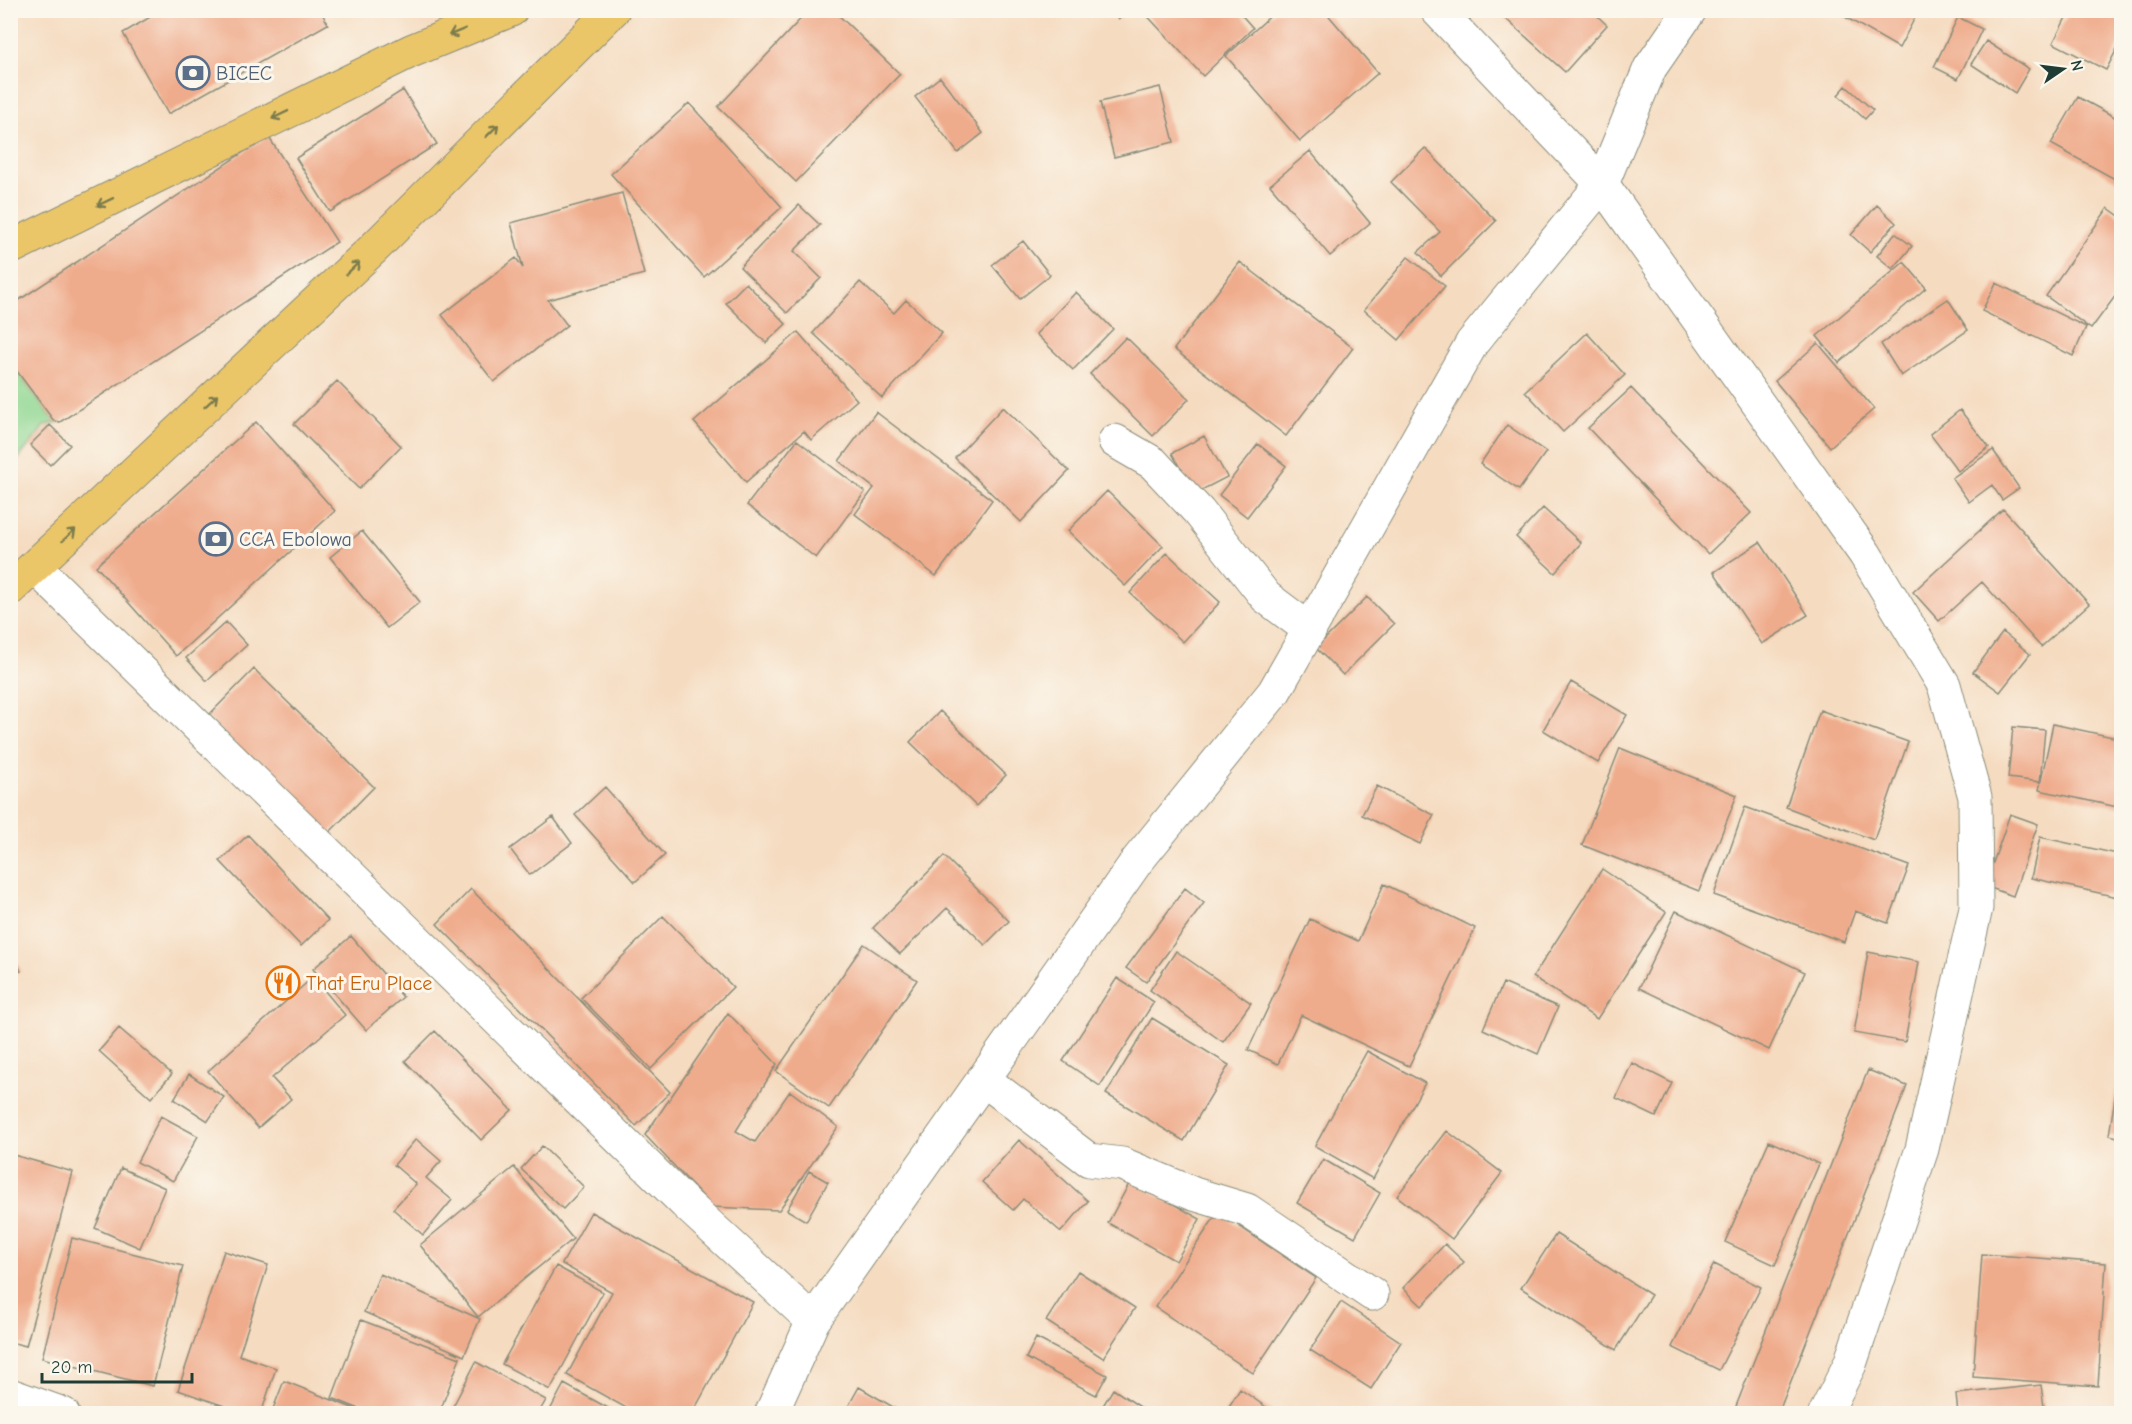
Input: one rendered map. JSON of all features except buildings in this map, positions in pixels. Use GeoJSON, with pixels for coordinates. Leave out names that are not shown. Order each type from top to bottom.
{"type":"FeatureCollection","features":[{"type":"Feature","properties":{"kind":"main road"},"geometry":{"type":"LineString","coordinates":[[10,248],[411,51],[511,10]]}},
{"type":"Feature","properties":{"kind":"main road"},"geometry":{"type":"LineString","coordinates":[[10,589],[372,250],[613,10]]}},
{"type":"Feature","properties":{"kind":"street"},"geometry":{"type":"LineString","coordinates":[[1437,10],[1602,184],[1865,554],[1944,686],[1975,797],[1976,908],[1922,1149],[1850,1364],[1825,1413]]}},
{"type":"Feature","properties":{"kind":"street"},"geometry":{"type":"LineString","coordinates":[[771,1413],[813,1321],[1137,861],[1274,693],[1472,343],[1602,184],[1650,68],[1690,10]]}},
{"type":"Feature","properties":{"kind":"street"},"geometry":{"type":"LineString","coordinates":[[1115,441],[1153,464],[1199,512],[1266,597],[1310,630]]}},
{"type":"Feature","properties":{"kind":"street"},"geometry":{"type":"LineString","coordinates":[[35,567],[685,1203],[813,1321]]}},
{"type":"Feature","properties":{"kind":"street"},"geometry":{"type":"LineString","coordinates":[[983,1079],[1089,1160],[1122,1164],[1194,1194],[1247,1210],[1372,1294]]}},
{"type":"Feature","properties":{"kind":"street"},"geometry":{"type":"LineString","coordinates":[[10,1395],[63,1413]]}},
{"type":"Feature","properties":{"kind":"green space"},"geometry":{"type":"Polygon","coordinates":[[[10,362],[54,421],[60,422],[45,425],[11,468],[10,362]]]}},
{"type":"Feature","properties":{"kind":"place","name":"BICEC"},"geometry":{"type":"Point","coordinates":[193,73]}},
{"type":"Feature","properties":{"kind":"place","name":"CCA Ebolowa"},"geometry":{"type":"Point","coordinates":[216,539]}},
{"type":"Feature","properties":{"kind":"place","name":"That Eru Place"},"geometry":{"type":"Point","coordinates":[283,983]}}]}
